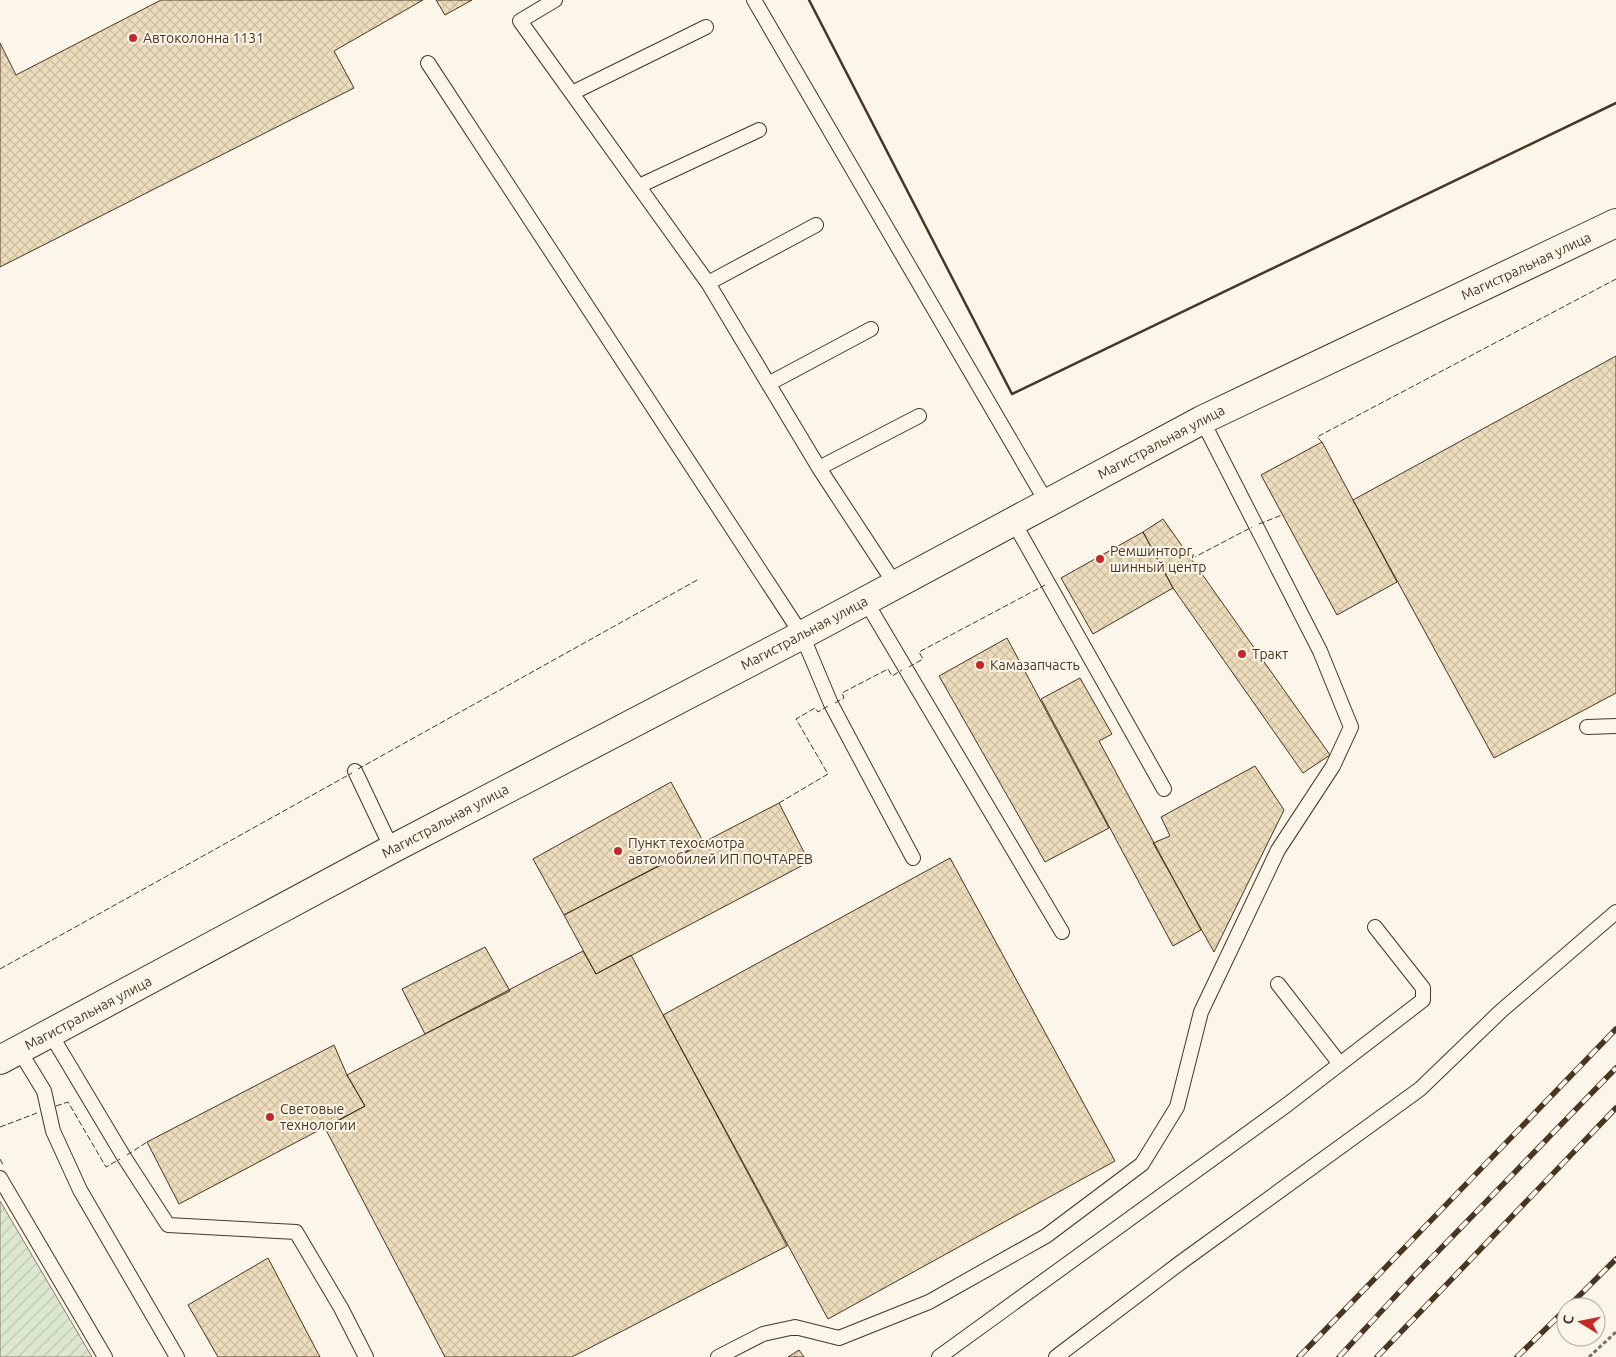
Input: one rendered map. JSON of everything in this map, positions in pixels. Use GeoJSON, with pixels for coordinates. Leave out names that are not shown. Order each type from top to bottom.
{"type":"FeatureCollection","features":[{"type":"Feature","properties":{"kind":"street","name":"Магистральная улица"},"geometry":{"type":"LineString","coordinates":[[10,1055],[392,849],[802,635],[1202,420],[1616,223]]}},
{"type":"Feature","properties":{"kind":"lane"},"geometry":{"type":"LineString","coordinates":[[555,0],[520,21],[708,283],[770,383],[819,468],[895,584]]}},
{"type":"Feature","properties":{"kind":"lane"},"geometry":{"type":"LineString","coordinates":[[754,0],[1047,503]]}},
{"type":"Feature","properties":{"kind":"lane"},"geometry":{"type":"LineString","coordinates":[[572,93],[706,27]]}},
{"type":"Feature","properties":{"kind":"lane"},"geometry":{"type":"LineString","coordinates":[[428,64],[802,635],[831,704],[913,858]]}},
{"type":"Feature","properties":{"kind":"lane"},"geometry":{"type":"LineString","coordinates":[[639,186],[759,130]]}},
{"type":"Feature","properties":{"kind":"lane"},"geometry":{"type":"LineString","coordinates":[[708,283],[816,225]]}},
{"type":"Feature","properties":{"kind":"lane"},"geometry":{"type":"LineString","coordinates":[[770,383],[871,329]]}},
{"type":"Feature","properties":{"kind":"lane"},"geometry":{"type":"LineString","coordinates":[[819,468],[919,416]]}},
{"type":"Feature","properties":{"kind":"lane"},"geometry":{"type":"LineString","coordinates":[[718,1357],[763,1334],[795,1327],[839,1338],[929,1302],[1046,1236],[1142,1164],[1177,1107],[1201,1012],[1278,850],[1333,766],[1351,727],[1320,651],[1202,420]]}},
{"type":"Feature","properties":{"kind":"lane"},"geometry":{"type":"LineString","coordinates":[[1012,521],[1164,789]]}},
{"type":"Feature","properties":{"kind":"lane"},"geometry":{"type":"LineString","coordinates":[[865,600],[1062,932]]}},
{"type":"Feature","properties":{"kind":"lane"},"geometry":{"type":"LineString","coordinates":[[1587,727],[1616,726]]}},
{"type":"Feature","properties":{"kind":"lane"},"geometry":{"type":"LineString","coordinates":[[355,771],[392,849]]}},
{"type":"Feature","properties":{"kind":"lane"},"geometry":{"type":"LineString","coordinates":[[1056,1357],[1180,1263],[1420,1089],[1501,1011],[1616,912]]}},
{"type":"Feature","properties":{"kind":"lane"},"geometry":{"type":"LineString","coordinates":[[939,1357],[1340,1064],[1423,1000],[1423,988],[1376,927]]}},
{"type":"Feature","properties":{"kind":"lane"},"geometry":{"type":"LineString","coordinates":[[1278,984],[1340,1064]]}},
{"type":"Feature","properties":{"kind":"lane"},"geometry":{"type":"LineString","coordinates":[[50,1033],[124,1157],[168,1225],[296,1232],[366,1357]]}},
{"type":"Feature","properties":{"kind":"lane"},"geometry":{"type":"LineString","coordinates":[[10,1055],[44,1091],[53,1131],[80,1190],[177,1357]]}},
{"type":"Feature","properties":{"kind":"lane"},"geometry":{"type":"LineString","coordinates":[[0,1178],[105,1357]]}},
{"type":"Feature","properties":{"kind":"path"},"geometry":{"type":"LineString","coordinates":[[1589,1357],[1616,1332]]}},
{"type":"Feature","properties":{"kind":"green space"},"geometry":{"type":"Polygon","coordinates":[[[0,1201],[92,1357],[0,1357],[0,1201]]]}},
{"type":"Feature","properties":{"kind":"building"},"geometry":{"type":"Polygon","coordinates":[[[161,0],[423,0],[334,51],[354,88],[0,267],[0,43],[16,75],[161,0]]]}},
{"type":"Feature","properties":{"kind":"building"},"geometry":{"type":"Polygon","coordinates":[[[436,0],[472,0],[445,15],[436,0]]]}},
{"type":"Feature","properties":{"kind":"building"},"geometry":{"type":"Polygon","coordinates":[[[1616,356],[1616,693],[1494,758],[1353,500],[1616,356]]]}},
{"type":"Feature","properties":{"kind":"building"},"geometry":{"type":"Polygon","coordinates":[[[1322,442],[1397,582],[1337,615],[1261,475],[1322,442]]]}},
{"type":"Feature","properties":{"kind":"building"},"geometry":{"type":"Polygon","coordinates":[[[1163,519],[1330,755],[1303,773],[1173,588],[1143,532],[1163,519]]]}},
{"type":"Feature","properties":{"kind":"building"},"geometry":{"type":"Polygon","coordinates":[[[1143,532],[1173,588],[1093,634],[1061,578],[1143,532]]]}},
{"type":"Feature","properties":{"kind":"building"},"geometry":{"type":"Polygon","coordinates":[[[1007,638],[1109,828],[1045,862],[939,676],[1007,638]]]}},
{"type":"Feature","properties":{"kind":"building"},"geometry":{"type":"Polygon","coordinates":[[[1080,678],[1112,734],[1099,741],[1201,930],[1173,946],[1041,699],[1080,678]]]}},
{"type":"Feature","properties":{"kind":"building"},"geometry":{"type":"Polygon","coordinates":[[[1255,766],[1284,810],[1214,952],[1153,843],[1170,836],[1161,817],[1255,766]]]}},
{"type":"Feature","properties":{"kind":"building","name":"Пункт техосмотра автомобилей ИП ПОЧТАРЕВ"},"geometry":{"type":"Polygon","coordinates":[[[671,782],[704,843],[564,915],[533,859],[671,782]]]}},
{"type":"Feature","properties":{"kind":"building"},"geometry":{"type":"Polygon","coordinates":[[[779,803],[809,862],[596,974],[564,915],[779,803]]]}},
{"type":"Feature","properties":{"kind":"building"},"geometry":{"type":"Polygon","coordinates":[[[950,858],[1115,1161],[828,1319],[663,1015],[950,858]]]}},
{"type":"Feature","properties":{"kind":"building"},"geometry":{"type":"Polygon","coordinates":[[[485,947],[510,991],[425,1034],[402,989],[485,947]]]}},
{"type":"Feature","properties":{"kind":"building"},"geometry":{"type":"Polygon","coordinates":[[[583,951],[596,974],[631,955],[787,1246],[572,1357],[445,1357],[325,1128],[365,1106],[347,1075],[583,951]]]}},
{"type":"Feature","properties":{"kind":"building","name":"Световые технологии"},"geometry":{"type":"Polygon","coordinates":[[[334,1045],[347,1075],[365,1106],[179,1204],[147,1142],[334,1045]]]}},
{"type":"Feature","properties":{"kind":"building"},"geometry":{"type":"Polygon","coordinates":[[[268,1258],[320,1357],[218,1357],[188,1305],[268,1258]]]}},
{"type":"Feature","properties":{"kind":"building"},"geometry":{"type":"Polygon","coordinates":[[[799,1350],[804,1357],[788,1357],[799,1350]]]}},
{"type":"Feature","properties":{"kind":"railway"},"geometry":{"type":"LineString","coordinates":[[1299,1357],[1616,1029]]}},
{"type":"Feature","properties":{"kind":"railway"},"geometry":{"type":"LineString","coordinates":[[1339,1357],[1415,1275],[1616,1068]]}},
{"type":"Feature","properties":{"kind":"railway"},"geometry":{"type":"LineString","coordinates":[[1377,1357],[1616,1108]]}},
{"type":"Feature","properties":{"kind":"railway"},"geometry":{"type":"LineString","coordinates":[[1578,1297],[1616,1259]]}},
{"type":"Feature","properties":{"kind":"railway"},"geometry":{"type":"LineString","coordinates":[[1517,1357],[1556,1319]]}},
{"type":"Feature","properties":{"kind":"fence"},"geometry":{"type":"LineString","coordinates":[[1322,442],[1317,437],[1616,279]]}},
{"type":"Feature","properties":{"kind":"fence"},"geometry":{"type":"LineString","coordinates":[[1259,524],[1282,515]]}},
{"type":"Feature","properties":{"kind":"fence"},"geometry":{"type":"LineString","coordinates":[[1191,559],[1252,527]]}},
{"type":"Feature","properties":{"kind":"fence"},"geometry":{"type":"LineString","coordinates":[[358,769],[699,579]]}},
{"type":"Feature","properties":{"kind":"fence"},"geometry":{"type":"LineString","coordinates":[[909,667],[923,659],[919,652],[1045,585]]}},
{"type":"Feature","properties":{"kind":"fence"},"geometry":{"type":"LineString","coordinates":[[835,703],[844,698],[842,693],[888,669],[892,676],[902,670]]}},
{"type":"Feature","properties":{"kind":"fence"},"geometry":{"type":"LineString","coordinates":[[779,803],[828,774],[796,719],[815,708],[818,712],[828,706]]}},
{"type":"Feature","properties":{"kind":"fence"},"geometry":{"type":"LineString","coordinates":[[0,969],[352,773]]}},
{"type":"Feature","properties":{"kind":"fence"},"geometry":{"type":"LineString","coordinates":[[56,1106],[68,1102],[106,1167],[120,1159]]}},
{"type":"Feature","properties":{"kind":"fence"},"geometry":{"type":"LineString","coordinates":[[0,1127],[37,1113]]}},
{"type":"Feature","properties":{"kind":"fence"},"geometry":{"type":"LineString","coordinates":[[127,1155],[147,1142]]}},
{"type":"Feature","properties":{"kind":"fence"},"geometry":{"type":"LineString","coordinates":[[0,1159],[3,1165]]}},
{"type":"Feature","properties":{"kind":"wall"},"geometry":{"type":"LineString","coordinates":[[809,0],[1012,394],[1616,103]]}},
{"type":"Feature","properties":{"kind":"place","name":"Автоколонна 1131"},"geometry":{"type":"Point","coordinates":[133,38]}},
{"type":"Feature","properties":{"kind":"place","name":"Ремшинторг, шинный центр"},"geometry":{"type":"Point","coordinates":[1100,559]}},
{"type":"Feature","properties":{"kind":"place","name":"Тракт"},"geometry":{"type":"Point","coordinates":[1242,654]}},
{"type":"Feature","properties":{"kind":"place","name":"Камазапчасть"},"geometry":{"type":"Point","coordinates":[980,665]}},
{"type":"Feature","properties":{"kind":"place","name":"Пункт техосмотра автомобилей ИП ПОЧТАРЕВ"},"geometry":{"type":"Point","coordinates":[618,851]}},
{"type":"Feature","properties":{"kind":"place","name":"Световые технологии"},"geometry":{"type":"Point","coordinates":[270,1117]}}]}
